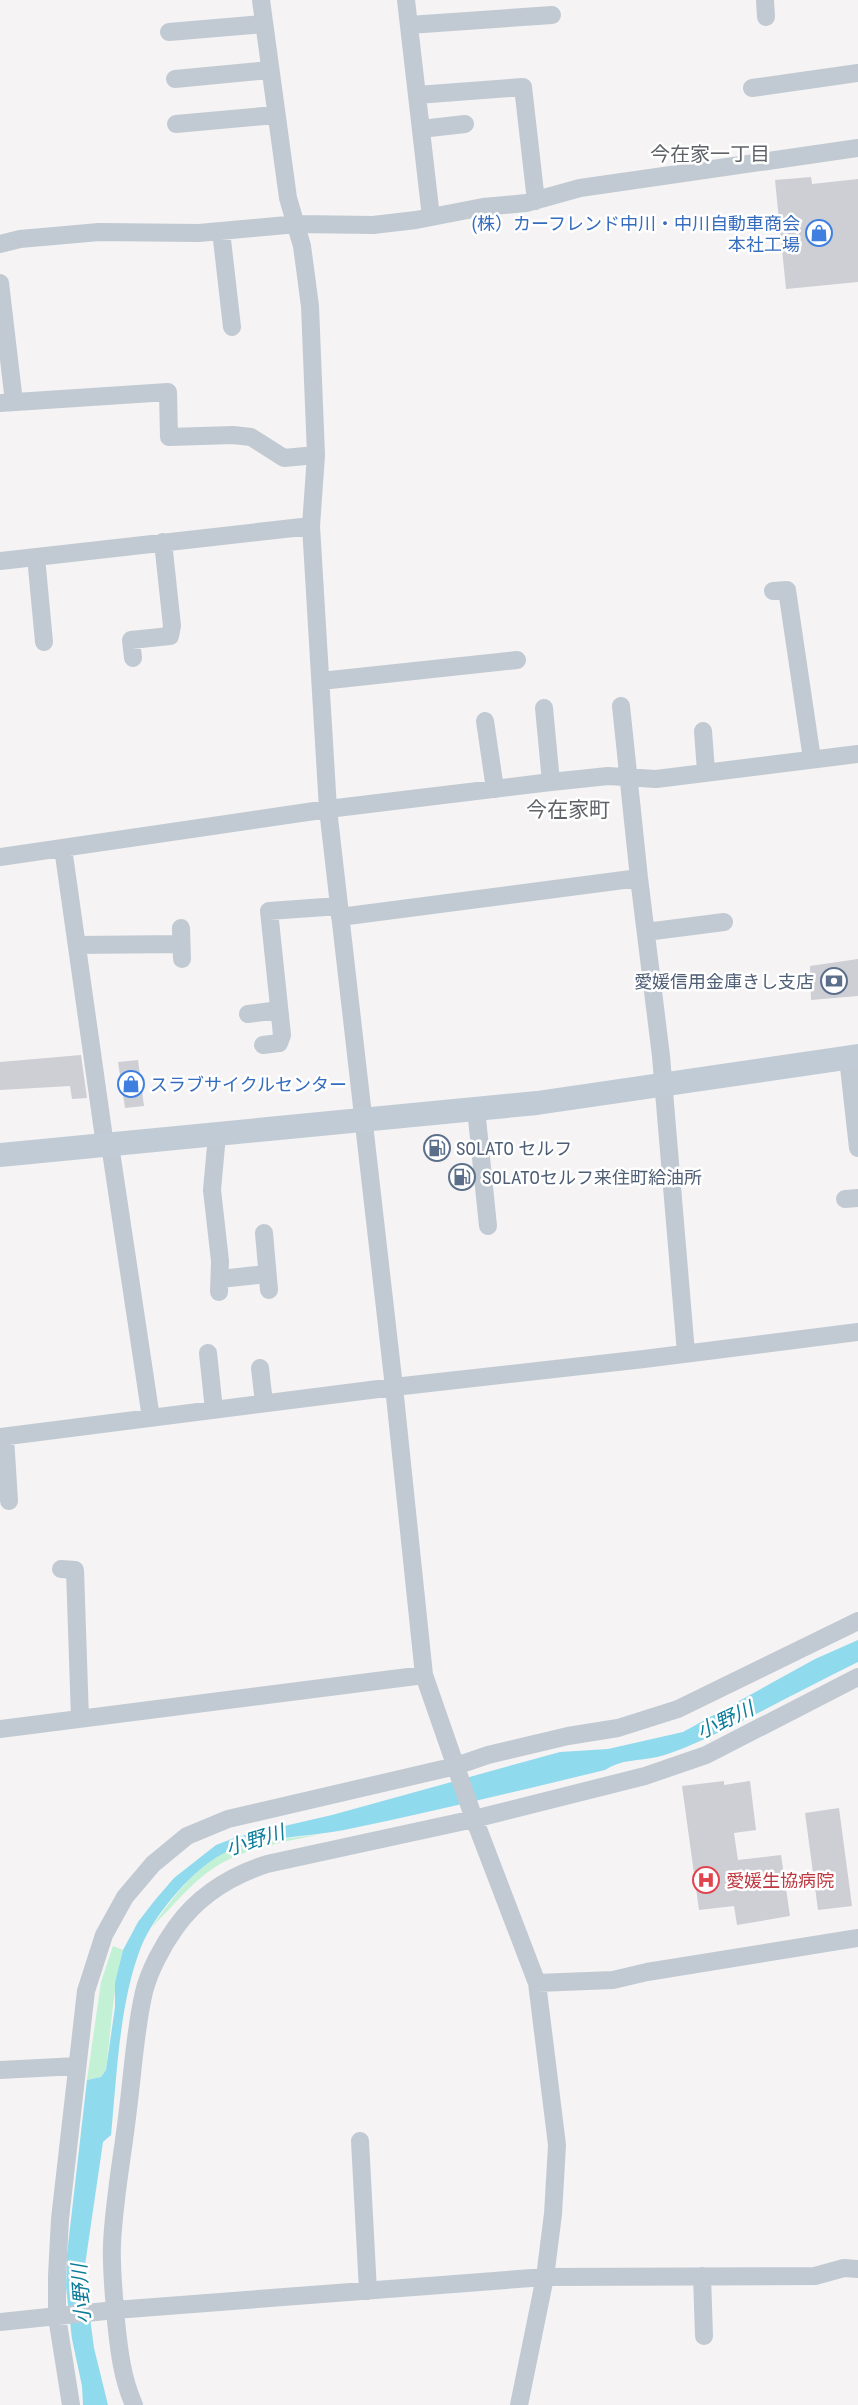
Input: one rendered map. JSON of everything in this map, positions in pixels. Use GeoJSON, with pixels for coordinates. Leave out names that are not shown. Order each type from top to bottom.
{"type":"FeatureCollection","features":[{"type":"Feature","properties":{"kind":"street"},"geometry":{"type":"LineString","coordinates":[[261,0],[288,198],[302,246],[310,306],[316,455],[310,526],[328,809],[394,1387],[424,1675],[473,1816],[537,1983],[557,2145],[554,2203],[545,2277],[519,2405]]}},
{"type":"Feature","properties":{"kind":"street"},"geometry":{"type":"LineString","coordinates":[[406,0],[431,217]]}},
{"type":"Feature","properties":{"kind":"street"},"geometry":{"type":"LineString","coordinates":[[409,25],[552,15]]}},
{"type":"Feature","properties":{"kind":"street"},"geometry":{"type":"LineString","coordinates":[[169,32],[263,24]]}},
{"type":"Feature","properties":{"kind":"street"},"geometry":{"type":"LineString","coordinates":[[175,80],[269,70]]}},
{"type":"Feature","properties":{"kind":"street"},"geometry":{"type":"LineString","coordinates":[[752,88],[858,73]]}},
{"type":"Feature","properties":{"kind":"street"},"geometry":{"type":"LineString","coordinates":[[417,96],[523,87],[536,201]]}},
{"type":"Feature","properties":{"kind":"street"},"geometry":{"type":"LineString","coordinates":[[176,124],[275,115]]}},
{"type":"Feature","properties":{"kind":"street"},"geometry":{"type":"LineString","coordinates":[[421,129],[465,124]]}},
{"type":"Feature","properties":{"kind":"street"},"geometry":{"type":"LineString","coordinates":[[0,244],[20,239],[99,232],[199,233],[297,224],[373,225],[536,201],[580,188],[858,148]]}},
{"type":"Feature","properties":{"kind":"street"},"geometry":{"type":"LineString","coordinates":[[221,231],[231,327]]}},
{"type":"Feature","properties":{"kind":"street"},"geometry":{"type":"LineString","coordinates":[[0,284],[7,403],[168,392],[169,437],[233,435],[251,437],[284,458],[316,455]]}},
{"type":"Feature","properties":{"kind":"street"},"geometry":{"type":"LineString","coordinates":[[0,561],[310,526]]}},
{"type":"Feature","properties":{"kind":"street"},"geometry":{"type":"LineString","coordinates":[[133,658],[131,640],[170,636],[172,626],[163,542]]}},
{"type":"Feature","properties":{"kind":"street"},"geometry":{"type":"LineString","coordinates":[[36,557],[44,642]]}},
{"type":"Feature","properties":{"kind":"street"},"geometry":{"type":"LineString","coordinates":[[773,591],[787,590],[812,759]]}},
{"type":"Feature","properties":{"kind":"street"},"geometry":{"type":"LineString","coordinates":[[321,681],[473,673],[517,660]]}},
{"type":"Feature","properties":{"kind":"street"},"geometry":{"type":"LineString","coordinates":[[621,706],[663,1084],[686,1353]]}},
{"type":"Feature","properties":{"kind":"street"},"geometry":{"type":"LineString","coordinates":[[544,708],[551,782]]}},
{"type":"Feature","properties":{"kind":"street"},"geometry":{"type":"LineString","coordinates":[[485,721],[495,789]]}},
{"type":"Feature","properties":{"kind":"street"},"geometry":{"type":"LineString","coordinates":[[703,731],[706,771]]}},
{"type":"Feature","properties":{"kind":"street"},"geometry":{"type":"LineString","coordinates":[[0,857],[328,809],[551,782],[608,776],[656,778],[858,754]]}},
{"type":"Feature","properties":{"kind":"street"},"geometry":{"type":"LineString","coordinates":[[63,848],[107,1145],[151,1418]]}},
{"type":"Feature","properties":{"kind":"street"},"geometry":{"type":"LineString","coordinates":[[263,1045],[279,1043],[282,1035],[269,911],[339,912],[639,878]]}},
{"type":"Feature","properties":{"kind":"street"},"geometry":{"type":"LineString","coordinates":[[646,932],[724,922]]}},
{"type":"Feature","properties":{"kind":"street"},"geometry":{"type":"LineString","coordinates":[[77,945],[182,944]]}},
{"type":"Feature","properties":{"kind":"street"},"geometry":{"type":"LineString","coordinates":[[248,1014],[279,1010]]}},
{"type":"Feature","properties":{"kind":"street"},"geometry":{"type":"LineString","coordinates":[[0,1155],[476,1109],[853,1057],[858,1148]]}},
{"type":"Feature","properties":{"kind":"street"},"geometry":{"type":"LineString","coordinates":[[476,1109],[488,1226]]}},
{"type":"Feature","properties":{"kind":"street"},"geometry":{"type":"LineString","coordinates":[[217,1135],[212,1190],[219,1285],[268,1282],[264,1233]]}},
{"type":"Feature","properties":{"kind":"street"},"geometry":{"type":"LineString","coordinates":[[9,1501],[3,1437],[394,1387],[858,1332]]}},
{"type":"Feature","properties":{"kind":"street"},"geometry":{"type":"LineString","coordinates":[[208,1353],[214,1410]]}},
{"type":"Feature","properties":{"kind":"street"},"geometry":{"type":"LineString","coordinates":[[260,1368],[264,1403]]}},
{"type":"Feature","properties":{"kind":"street"},"geometry":{"type":"LineString","coordinates":[[60,1569],[75,1569],[80,1719]]}},
{"type":"Feature","properties":{"kind":"street"},"geometry":{"type":"LineString","coordinates":[[71,2405],[57,2276],[60,2219],[86,1991],[104,1935],[126,1897],[153,1864],[188,1836],[228,1819],[457,1769],[488,1755],[568,1736],[618,1728],[678,1709],[858,1621]]}},
{"type":"Feature","properties":{"kind":"street"},"geometry":{"type":"LineString","coordinates":[[0,1729],[424,1675]]}},
{"type":"Feature","properties":{"kind":"street"},"geometry":{"type":"LineString","coordinates":[[134,2405],[128,2391],[111,2311],[112,2244],[138,2033],[144,1991],[156,1962],[175,1928],[196,1903],[219,1884],[243,1871],[267,1864],[645,1776],[696,1758],[737,1740],[858,1677]]}},
{"type":"Feature","properties":{"kind":"street"},"geometry":{"type":"LineString","coordinates":[[537,1983],[613,1980],[647,1972],[858,1938]]}},
{"type":"Feature","properties":{"kind":"street"},"geometry":{"type":"LineString","coordinates":[[0,2070],[77,2066]]}},
{"type":"Feature","properties":{"kind":"street"},"geometry":{"type":"LineString","coordinates":[[360,2141],[368,2291]]}},
{"type":"Feature","properties":{"kind":"street"},"geometry":{"type":"LineString","coordinates":[[0,2322],[111,2311],[545,2277],[815,2276],[844,2268],[858,2269]]}},
{"type":"Feature","properties":{"kind":"street"},"geometry":{"type":"LineString","coordinates":[[702,2276],[704,2336]]}},
{"type":"Feature","properties":{"kind":"green space"},"geometry":{"type":"Polygon","coordinates":[[[321,1834],[266,1846],[227,1860],[198,1880],[152,1927],[192,1877],[218,1856],[247,1844],[321,1834]]]}},
{"type":"Feature","properties":{"kind":"green space"},"geometry":{"type":"Polygon","coordinates":[[[113,1946],[123,1950],[106,2070],[101,2077],[87,2080],[101,1982],[113,1946]]]}},
{"type":"Feature","properties":{"kind":"water","name":"小野川"},"geometry":{"type":"Polygon","coordinates":[[[858,1640],[858,1662],[684,1748],[657,1757],[624,1762],[605,1770],[377,1823],[240,1846],[215,1858],[190,1879],[166,1906],[147,1934],[134,1969],[123,2016],[111,2135],[103,2142],[84,2272],[94,2348],[108,2405],[83,2405],[66,2287],[67,2254],[87,2080],[101,2077],[106,2070],[115,2007],[115,1983],[123,1950],[138,1922],[174,1878],[216,1845],[237,1837],[332,1815],[560,1752],[608,1749],[683,1732],[815,1659],[858,1640]]]}},
{"type":"Feature","properties":{"kind":"building","name":"(株）カーフレンド中川・中川自動車商会 本社工場"},"geometry":{"type":"Polygon","coordinates":[[[811,177],[812,184],[858,179],[858,282],[786,289],[775,180],[811,177]]]}},
{"type":"Feature","properties":{"kind":"building","name":"愛媛信用金庫きし支店"},"geometry":{"type":"Polygon","coordinates":[[[858,959],[858,996],[811,1000],[810,966],[858,959]]]}},
{"type":"Feature","properties":{"kind":"building"},"geometry":{"type":"Polygon","coordinates":[[[81,1055],[87,1098],[72,1099],[70,1086],[0,1090],[0,1062],[81,1055]]]}},
{"type":"Feature","properties":{"kind":"building","name":"スラブサイクルセンター"},"geometry":{"type":"Polygon","coordinates":[[[138,1060],[144,1106],[125,1108],[118,1062],[138,1060]]]}},
{"type":"Feature","properties":{"kind":"building"},"geometry":{"type":"Polygon","coordinates":[[[724,1781],[724,1785],[750,1781],[756,1830],[734,1833],[738,1860],[781,1855],[790,1916],[737,1925],[734,1906],[699,1910],[682,1786],[724,1781]]]}},
{"type":"Feature","properties":{"kind":"building"},"geometry":{"type":"Polygon","coordinates":[[[839,1808],[852,1906],[818,1910],[805,1813],[839,1808]]]}},
{"type":"Feature","properties":{"kind":"place","name":"(株）カーフレンド中川・中川自動車商会 本社工場"},"geometry":{"type":"Point","coordinates":[819,233]}},
{"type":"Feature","properties":{"kind":"place","name":"愛媛信用金庫きし支店"},"geometry":{"type":"Point","coordinates":[834,981]}},
{"type":"Feature","properties":{"kind":"place","name":"スラブサイクルセンター"},"geometry":{"type":"Point","coordinates":[131,1084]}},
{"type":"Feature","properties":{"kind":"place","name":"SOLATO セルフ"},"geometry":{"type":"Point","coordinates":[437,1148]}},
{"type":"Feature","properties":{"kind":"place","name":"SOLATOセルフ来住町給油所"},"geometry":{"type":"Point","coordinates":[462,1177]}},
{"type":"Feature","properties":{"kind":"place","name":"愛媛生協病院"},"geometry":{"type":"Point","coordinates":[706,1880]}},
{"type":"Feature","properties":{"kind":"district","name":"今在家一丁目"},"geometry":{"type":"Point","coordinates":[710,154]}},
{"type":"Feature","properties":{"kind":"district","name":"今在家町"},"geometry":{"type":"Point","coordinates":[568,810]}}]}
